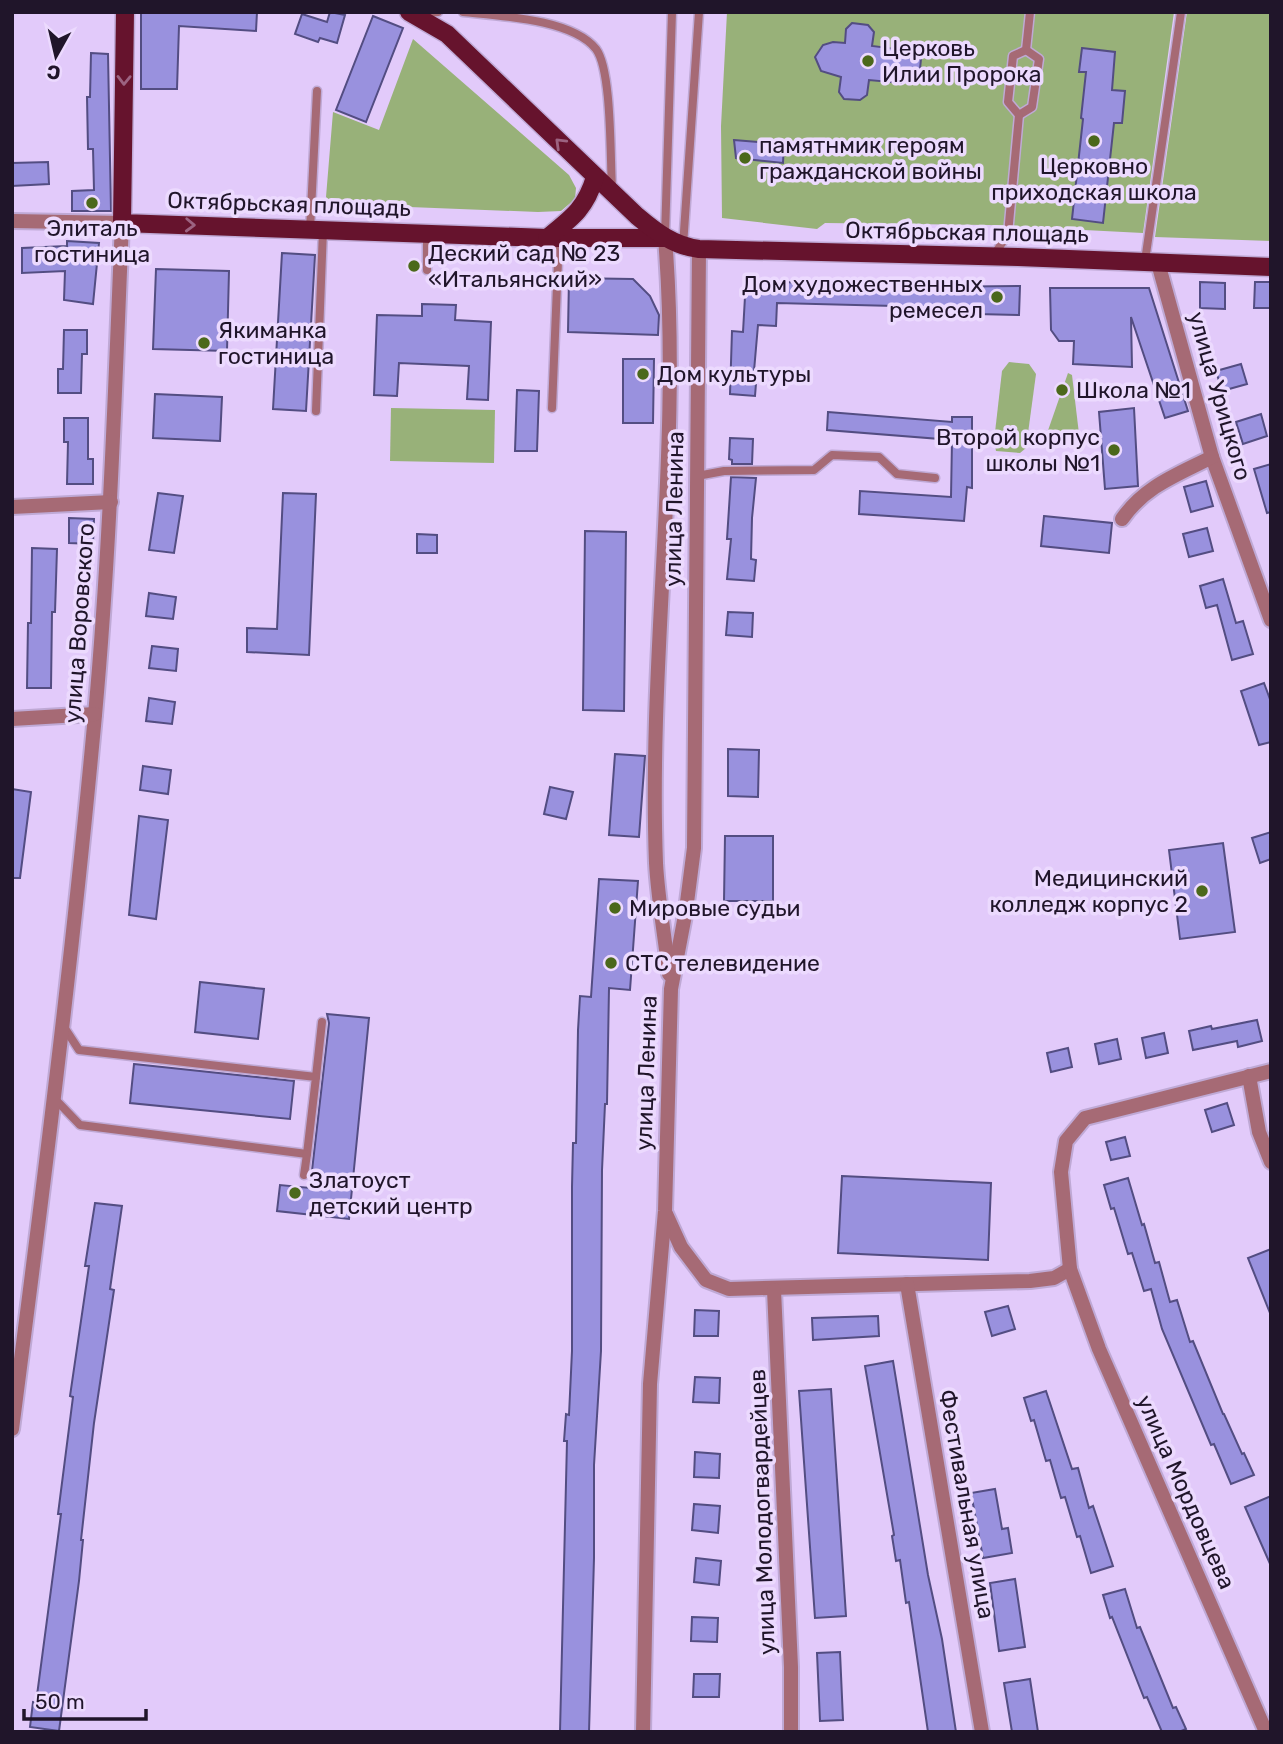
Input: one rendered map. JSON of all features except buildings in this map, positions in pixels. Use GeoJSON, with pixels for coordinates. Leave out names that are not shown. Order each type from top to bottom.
{"type":"FeatureCollection","features":[{"type":"Feature","properties":{"kind":"main road"},"geometry":{"type":"LineString","coordinates":[[122,222],[125,12]]}},
{"type":"Feature","properties":{"kind":"main road","name":"Октябрьская площадь"},"geometry":{"type":"LineString","coordinates":[[412,14],[447,34],[612,193],[665,238],[691,248],[1271,267]]}},
{"type":"Feature","properties":{"kind":"main road"},"geometry":{"type":"LineString","coordinates":[[553,237],[587,200],[595,177]]}},
{"type":"Feature","properties":{"kind":"main road","name":"Октябрьская площадь"},"geometry":{"type":"LineString","coordinates":[[122,222],[427,234],[665,238]]}},
{"type":"Feature","properties":{"kind":"street"},"geometry":{"type":"LineString","coordinates":[[12,221],[122,222]]}},
{"type":"Feature","properties":{"kind":"street","name":"улица Воровского"},"geometry":{"type":"LineString","coordinates":[[12,1429],[55,1099],[95,714],[111,502],[122,222]]}},
{"type":"Feature","properties":{"kind":"street"},"geometry":{"type":"LineString","coordinates":[[665,238],[669,286],[669,433],[659,657],[656,866],[671,989]]}},
{"type":"Feature","properties":{"kind":"street","name":"улица Ленина"},"geometry":{"type":"LineString","coordinates":[[643,1732],[650,1384],[664,1211],[671,989],[694,848],[697,475],[691,248]]}},
{"type":"Feature","properties":{"kind":"street","name":"улица Урицкого"},"geometry":{"type":"LineString","coordinates":[[1152,262],[1212,457],[1271,620]]}},
{"type":"Feature","properties":{"kind":"street"},"geometry":{"type":"LineString","coordinates":[[1122,519],[1131,506],[1152,488],[1212,457]]}},
{"type":"Feature","properties":{"kind":"street"},"geometry":{"type":"LineString","coordinates":[[12,507],[111,502]]}},
{"type":"Feature","properties":{"kind":"street"},"geometry":{"type":"LineString","coordinates":[[12,719],[95,714]]}},
{"type":"Feature","properties":{"kind":"street","name":"улица Мордовцева"},"geometry":{"type":"LineString","coordinates":[[1266,1732],[1099,1349],[1070,1269],[1061,1172],[1066,1141],[1085,1118],[1271,1071]]}},
{"type":"Feature","properties":{"kind":"street"},"geometry":{"type":"LineString","coordinates":[[1249,1076],[1259,1132],[1271,1162]]}},
{"type":"Feature","properties":{"kind":"street"},"geometry":{"type":"LineString","coordinates":[[664,1211],[681,1247],[706,1280],[729,1289],[774,1290],[1030,1281],[1054,1278],[1070,1269]]}},
{"type":"Feature","properties":{"kind":"street","name":"Фестивальная улица"},"geometry":{"type":"LineString","coordinates":[[907,1284],[982,1732]]}},
{"type":"Feature","properties":{"kind":"street","name":"улица Молодогвардейцев"},"geometry":{"type":"LineString","coordinates":[[774,1290],[791,1732]]}},
{"type":"Feature","properties":{"kind":"lane"},"geometry":{"type":"LineString","coordinates":[[412,14],[438,12]]}},
{"type":"Feature","properties":{"kind":"lane"},"geometry":{"type":"LineString","coordinates":[[463,12],[556,26],[577,35],[596,49],[605,69],[612,193]]}},
{"type":"Feature","properties":{"kind":"lane"},"geometry":{"type":"LineString","coordinates":[[665,238],[672,12]]}},
{"type":"Feature","properties":{"kind":"lane"},"geometry":{"type":"LineString","coordinates":[[691,248],[699,12]]}},
{"type":"Feature","properties":{"kind":"lane"},"geometry":{"type":"LineString","coordinates":[[1026,50],[1030,12]]}},
{"type":"Feature","properties":{"kind":"lane"},"geometry":{"type":"LineString","coordinates":[[1152,262],[1181,12]]}},
{"type":"Feature","properties":{"kind":"lane"},"geometry":{"type":"LineString","coordinates":[[992,258],[1007,234],[1019,115],[1008,102],[1013,56],[1026,50]]}},
{"type":"Feature","properties":{"kind":"lane"},"geometry":{"type":"LineString","coordinates":[[1019,115],[1032,107],[1039,60],[1026,50]]}},
{"type":"Feature","properties":{"kind":"lane"},"geometry":{"type":"LineString","coordinates":[[316,411],[317,91]]}},
{"type":"Feature","properties":{"kind":"lane"},"geometry":{"type":"LineString","coordinates":[[426,270],[427,234]]}},
{"type":"Feature","properties":{"kind":"lane"},"geometry":{"type":"LineString","coordinates":[[552,408],[553,237]]}},
{"type":"Feature","properties":{"kind":"lane"},"geometry":{"type":"LineString","coordinates":[[697,475],[724,471],[814,470],[832,455],[878,457],[897,474],[935,478]]}},
{"type":"Feature","properties":{"kind":"lane"},"geometry":{"type":"LineString","coordinates":[[304,1175],[322,1022]]}},
{"type":"Feature","properties":{"kind":"lane"},"geometry":{"type":"LineString","coordinates":[[63,1026],[79,1051],[316,1077]]}},
{"type":"Feature","properties":{"kind":"lane"},"geometry":{"type":"LineString","coordinates":[[55,1099],[80,1125],[307,1154]]}},
{"type":"Feature","properties":{"kind":"green space"},"geometry":{"type":"Polygon","coordinates":[[[727,12],[1174,12],[1143,233],[989,225],[825,223],[817,229],[722,218],[721,126],[727,12]]]}},
{"type":"Feature","properties":{"kind":"green space"},"geometry":{"type":"Polygon","coordinates":[[[1187,12],[1271,12],[1271,241],[1155,237],[1187,12]]]}},
{"type":"Feature","properties":{"kind":"green space"},"geometry":{"type":"Polygon","coordinates":[[[413,39],[569,175],[576,188],[575,199],[561,211],[538,212],[334,204],[326,197],[333,112],[379,130],[413,39]]]}},
{"type":"Feature","properties":{"kind":"green space"},"geometry":{"type":"Polygon","coordinates":[[[1009,362],[1029,364],[1036,374],[1026,448],[1020,453],[996,451],[994,441],[1002,371],[1009,362]]]}},
{"type":"Feature","properties":{"kind":"green space"},"geometry":{"type":"Polygon","coordinates":[[[1068,373],[1072,375],[1079,434],[1044,442],[1068,373]]]}},
{"type":"Feature","properties":{"kind":"green space"},"geometry":{"type":"Polygon","coordinates":[[[391,408],[495,410],[494,463],[390,461],[391,408]]]}},
{"type":"Feature","properties":{"kind":"place","name":"Церковь Илии Пророка"},"geometry":{"type":"Point","coordinates":[868,61]}},
{"type":"Feature","properties":{"kind":"place","name":"Церковно приходская школа"},"geometry":{"type":"Point","coordinates":[1094,141]}},
{"type":"Feature","properties":{"kind":"place","name":"памятнмик героям гражданской войны"},"geometry":{"type":"Point","coordinates":[745,158]}},
{"type":"Feature","properties":{"kind":"place","name":"Элиталь гостиница"},"geometry":{"type":"Point","coordinates":[92,203]}},
{"type":"Feature","properties":{"kind":"place","name":"Деский сад № 23 «Итальянский»"},"geometry":{"type":"Point","coordinates":[414,266]}},
{"type":"Feature","properties":{"kind":"place","name":"Дом художественных ремесел"},"geometry":{"type":"Point","coordinates":[997,297]}},
{"type":"Feature","properties":{"kind":"place","name":"Якиманка гостиница"},"geometry":{"type":"Point","coordinates":[204,343]}},
{"type":"Feature","properties":{"kind":"place","name":"Дом культуры"},"geometry":{"type":"Point","coordinates":[643,374]}},
{"type":"Feature","properties":{"kind":"place","name":"Школа №1"},"geometry":{"type":"Point","coordinates":[1062,390]}},
{"type":"Feature","properties":{"kind":"place","name":"Второй корпус школы №1"},"geometry":{"type":"Point","coordinates":[1114,450]}},
{"type":"Feature","properties":{"kind":"place","name":"Медицинский колледж корпус 2"},"geometry":{"type":"Point","coordinates":[1202,891]}},
{"type":"Feature","properties":{"kind":"place","name":"Мировые судьи"},"geometry":{"type":"Point","coordinates":[615,908]}},
{"type":"Feature","properties":{"kind":"place","name":"СТС телевидение"},"geometry":{"type":"Point","coordinates":[611,963]}},
{"type":"Feature","properties":{"kind":"place","name":"Златоуст детский центр"},"geometry":{"type":"Point","coordinates":[295,1193]}}]}
